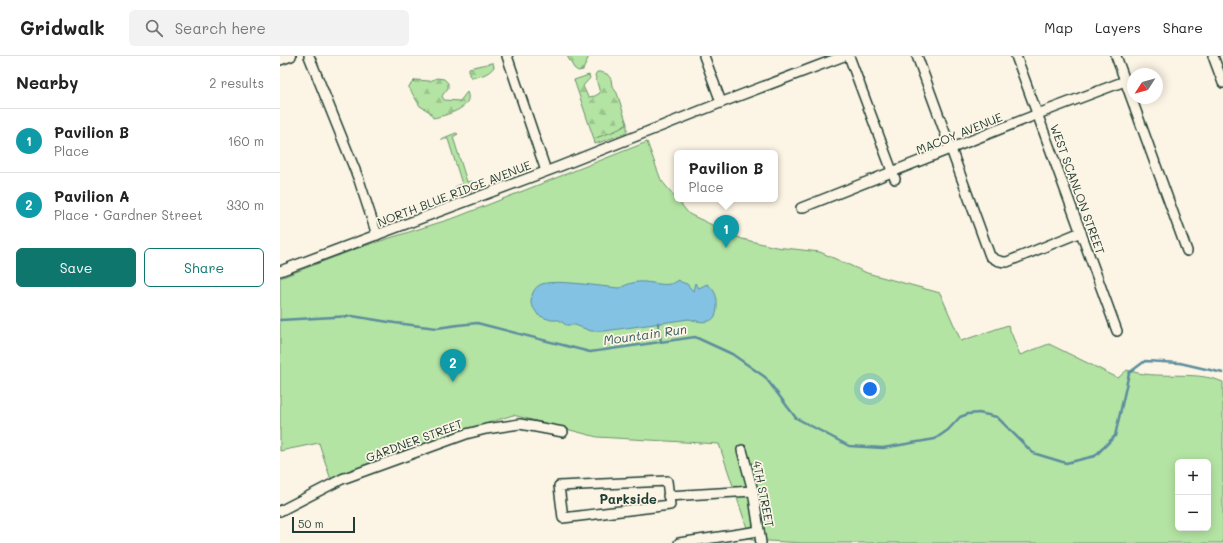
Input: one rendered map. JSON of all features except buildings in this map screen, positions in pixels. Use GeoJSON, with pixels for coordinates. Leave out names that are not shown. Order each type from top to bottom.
{"type":"FeatureCollection","features":[{"type":"Feature","properties":{"kind":"street"},"geometry":{"type":"LineString","coordinates":[[280,60],[291,56]]}},
{"type":"Feature","properties":{"kind":"street"},"geometry":{"type":"LineString","coordinates":[[309,56],[359,180],[377,235]]}},
{"type":"Feature","properties":{"kind":"street"},"geometry":{"type":"LineString","coordinates":[[507,56],[546,171]]}},
{"type":"Feature","properties":{"kind":"street"},"geometry":{"type":"LineString","coordinates":[[704,56],[721,102]]}},
{"type":"Feature","properties":{"kind":"street","name":"NORTH BLUE RIDGE AVENUE"},"geometry":{"type":"LineString","coordinates":[[280,271],[636,137],[721,102],[844,56]]}},
{"type":"Feature","properties":{"kind":"street"},"geometry":{"type":"LineString","coordinates":[[849,56],[894,176]]}},
{"type":"Feature","properties":{"kind":"street"},"geometry":{"type":"LineString","coordinates":[[917,56],[990,256],[995,260],[1007,262],[1081,232]]}},
{"type":"Feature","properties":{"kind":"street","name":"WEST SCANLON STREET"},"geometry":{"type":"LineString","coordinates":[[1016,56],[1117,331]]}},
{"type":"Feature","properties":{"kind":"street"},"geometry":{"type":"LineString","coordinates":[[1116,56],[1187,251]]}},
{"type":"Feature","properties":{"kind":"street"},"geometry":{"type":"LineString","coordinates":[[1213,56],[1223,83]]}},
{"type":"Feature","properties":{"kind":"street","name":"MACOY AVENUE"},"geometry":{"type":"LineString","coordinates":[[801,208],[894,176],[951,148],[1126,82]]}},
{"type":"Feature","properties":{"kind":"street","name":"GARDNER STREET"},"geometry":{"type":"LineString","coordinates":[[280,511],[342,479],[412,452],[486,428],[520,424],[538,426],[563,432]]}},
{"type":"Feature","properties":{"kind":"street","name":"4TH STREET"},"geometry":{"type":"LineString","coordinates":[[742,450],[753,491],[761,543]]}},
{"type":"Feature","properties":{"kind":"street"},"geometry":{"type":"LineString","coordinates":[[667,480],[668,496],[670,505],[563,518],[559,486],[667,480]]}},
{"type":"Feature","properties":{"kind":"street"},"geometry":{"type":"LineString","coordinates":[[668,496],[753,491]]}},
{"type":"Feature","properties":{"kind":"street"},"geometry":{"type":"LineString","coordinates":[[679,543],[759,531]]}},
{"type":"Feature","properties":{"kind":"green space"},"geometry":{"type":"Polygon","coordinates":[[[567,56],[589,56],[583,70],[578,71],[574,68],[567,56]]]}},
{"type":"Feature","properties":{"kind":"green space"},"geometry":{"type":"Polygon","coordinates":[[[493,63],[494,67],[487,73],[474,77],[469,75],[469,68],[493,63]]]}},
{"type":"Feature","properties":{"kind":"green space"},"geometry":{"type":"Polygon","coordinates":[[[597,72],[607,74],[611,79],[612,86],[617,93],[627,124],[615,131],[594,139],[574,80],[589,75],[590,78],[583,86],[588,97],[595,96],[600,93],[595,75],[597,72]]]}},
{"type":"Feature","properties":{"kind":"green space"},"geometry":{"type":"Polygon","coordinates":[[[437,78],[444,79],[448,83],[448,88],[442,96],[444,100],[460,101],[467,92],[468,98],[467,103],[463,107],[451,113],[433,118],[430,112],[420,106],[409,86],[415,80],[430,81],[437,78]]]}},
{"type":"Feature","properties":{"kind":"green space"},"geometry":{"type":"Polygon","coordinates":[[[627,124],[626,133],[595,144],[594,139],[619,129],[627,124]]]}},
{"type":"Feature","properties":{"kind":"green space"},"geometry":{"type":"Polygon","coordinates":[[[456,133],[458,134],[453,137],[467,182],[472,181],[474,187],[471,191],[460,195],[455,187],[462,184],[448,139],[441,139],[456,133]]]}},
{"type":"Feature","properties":{"kind":"green space"},"geometry":{"type":"Polygon","coordinates":[[[647,142],[661,180],[674,196],[674,202],[679,202],[689,214],[742,239],[776,247],[820,252],[867,273],[940,293],[961,341],[1008,325],[1020,355],[1049,344],[1118,378],[1127,370],[1151,375],[1199,376],[1223,382],[1223,543],[803,543],[751,540],[719,444],[597,437],[513,415],[389,455],[331,480],[319,443],[280,451],[280,278],[358,248],[457,217],[647,142]]]}},
{"type":"Feature","properties":{"kind":"water"},"geometry":{"type":"Polygon","coordinates":[[[679,280],[687,284],[693,291],[695,283],[699,288],[707,284],[712,288],[715,292],[717,300],[717,310],[713,319],[706,322],[701,322],[689,319],[605,331],[591,331],[575,325],[566,325],[559,320],[551,320],[538,315],[531,304],[532,295],[536,287],[542,284],[558,282],[620,288],[638,282],[671,284],[679,280]]]}},
{"type":"Feature","properties":{"kind":"waterway","name":"Mountain Run"},"geometry":{"type":"LineString","coordinates":[[280,320],[352,316],[437,328],[477,323],[590,352],[695,337],[732,354],[765,377],[796,418],[849,446],[883,448],[935,439],[948,430],[960,417],[968,414],[979,413],[997,417],[1033,453],[1066,463],[1095,456],[1115,436],[1129,373],[1145,361],[1180,363],[1223,373]]}},
{"type":"Feature","properties":{"kind":"waterway"},"geometry":{"type":"LineString","coordinates":[[658,323],[661,342]]}},
{"type":"Feature","properties":{"kind":"place","name":"Pavilion B"},"geometry":{"type":"Point","coordinates":[726,248]}},
{"type":"Feature","properties":{"kind":"place","name":"Pavilion A"},"geometry":{"type":"Point","coordinates":[453,382]}},
{"type":"Feature","properties":{"kind":"district","name":"Parkside"},"geometry":{"type":"Point","coordinates":[628,498]}}]}
